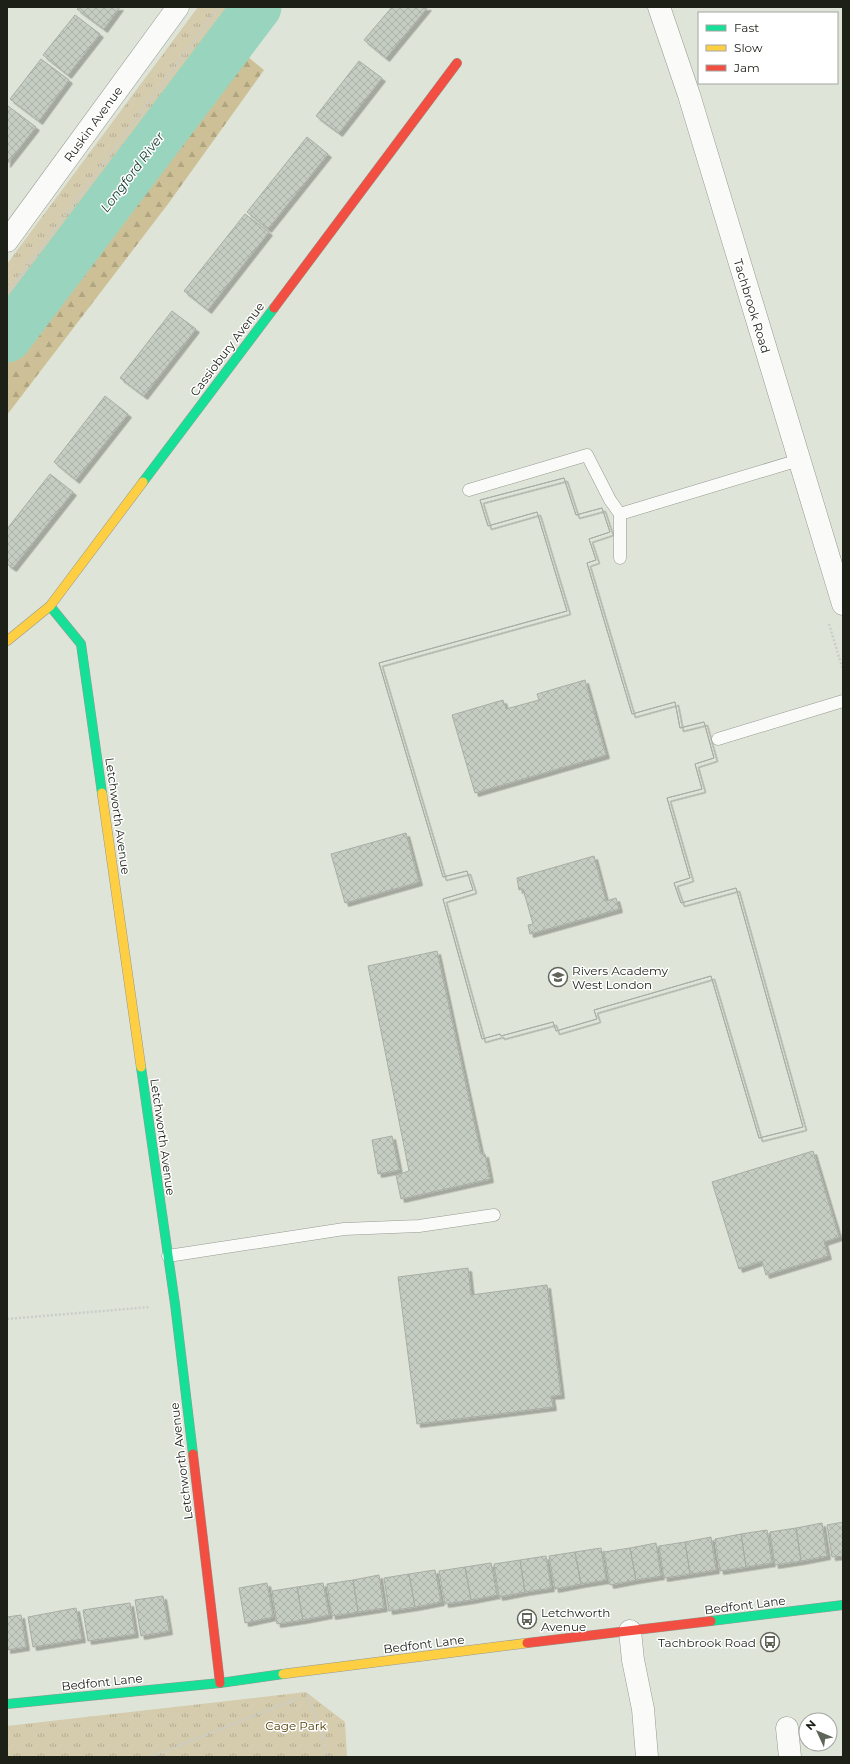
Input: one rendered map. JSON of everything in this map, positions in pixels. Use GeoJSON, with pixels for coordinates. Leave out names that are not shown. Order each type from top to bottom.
{"type":"FeatureCollection","features":[{"type":"Feature","properties":{"kind":"street","name":"Ruskin Avenue"},"geometry":{"type":"LineString","coordinates":[[7,241],[178,7]]}},
{"type":"Feature","properties":{"kind":"street","name":"Tachbrook Road"},"geometry":{"type":"LineString","coordinates":[[659,7],[689,95],[843,604]]}},
{"type":"Feature","properties":{"kind":"street","name":"Cassiobury Avenue"},"geometry":{"type":"LineString","coordinates":[[7,641],[50,606],[457,63]]}},
{"type":"Feature","properties":{"kind":"street","name":"Letchworth Avenue"},"geometry":{"type":"LineString","coordinates":[[50,606],[81,644],[175,1304],[220,1683]]}},
{"type":"Feature","properties":{"kind":"street","name":"Bedfont Lane"},"geometry":{"type":"LineString","coordinates":[[7,1704],[220,1683],[324,1668],[843,1605]]}},
{"type":"Feature","properties":{"kind":"street"},"geometry":{"type":"LineString","coordinates":[[630,1631],[633,1660],[643,1709],[647,1757]]}},
{"type":"Feature","properties":{"kind":"street"},"geometry":{"type":"LineString","coordinates":[[787,1728],[790,1757]]}},
{"type":"Feature","properties":{"kind":"lane"},"geometry":{"type":"LineString","coordinates":[[469,490],[587,455],[610,500],[620,514],[620,558]]}},
{"type":"Feature","properties":{"kind":"lane"},"geometry":{"type":"LineString","coordinates":[[620,514],[799,460]]}},
{"type":"Feature","properties":{"kind":"lane"},"geometry":{"type":"LineString","coordinates":[[718,739],[843,701]]}},
{"type":"Feature","properties":{"kind":"lane"},"geometry":{"type":"LineString","coordinates":[[168,1256],[344,1229],[419,1226],[494,1215]]}},
{"type":"Feature","properties":{"kind":"path"},"geometry":{"type":"LineString","coordinates":[[7,293],[220,7]]}},
{"type":"Feature","properties":{"kind":"path"},"geometry":{"type":"LineString","coordinates":[[7,1319],[175,1304]]}},
{"type":"Feature","properties":{"kind":"path"},"geometry":{"type":"LineString","coordinates":[[301,1693],[307,1694],[324,1741],[326,1757]]}},
{"type":"Feature","properties":{"kind":"path"},"geometry":{"type":"LineString","coordinates":[[150,1757],[305,1696]]}},
{"type":"Feature","properties":{"kind":"green space"},"geometry":{"type":"Polygon","coordinates":[[[198,7],[238,7],[102,197],[7,320],[7,264],[198,7]]]}},
{"type":"Feature","properties":{"kind":"green space"},"geometry":{"type":"Polygon","coordinates":[[[243,53],[264,70],[168,204],[7,415],[7,358],[243,53]]]}},
{"type":"Feature","properties":{"kind":"green space","name":"Cage Park"},"geometry":{"type":"Polygon","coordinates":[[[306,1692],[345,1722],[347,1757],[7,1757],[7,1726],[306,1692]]]}},
{"type":"Feature","properties":{"kind":"building"},"geometry":{"type":"Polygon","coordinates":[[[79,7],[120,7],[104,29],[77,9],[79,7]]]}},
{"type":"Feature","properties":{"kind":"building"},"geometry":{"type":"Polygon","coordinates":[[[392,7],[428,7],[386,58],[364,40],[392,7]]]}},
{"type":"Feature","properties":{"kind":"building"},"geometry":{"type":"Polygon","coordinates":[[[75,15],[100,34],[68,75],[43,55],[75,15]]]}},
{"type":"Feature","properties":{"kind":"building"},"geometry":{"type":"Polygon","coordinates":[[[41,59],[69,80],[39,121],[10,99],[41,59]]]}},
{"type":"Feature","properties":{"kind":"building"},"geometry":{"type":"Polygon","coordinates":[[[359,61],[382,78],[339,133],[316,116],[359,61]]]}},
{"type":"Feature","properties":{"kind":"building"},"geometry":{"type":"Polygon","coordinates":[[[8,106],[36,127],[7,164],[7,108],[8,106]]]}},
{"type":"Feature","properties":{"kind":"building"},"geometry":{"type":"Polygon","coordinates":[[[307,137],[328,154],[268,229],[247,212],[307,137]]]}},
{"type":"Feature","properties":{"kind":"building"},"geometry":{"type":"Polygon","coordinates":[[[245,214],[269,232],[208,310],[184,291],[245,214]]]}},
{"type":"Feature","properties":{"kind":"building"},"geometry":{"type":"Polygon","coordinates":[[[172,311],[196,329],[144,396],[120,378],[172,311]]]}},
{"type":"Feature","properties":{"kind":"building"},"geometry":{"type":"Polygon","coordinates":[[[105,396],[128,414],[76,480],[54,462],[105,396]]]}},
{"type":"Feature","properties":{"kind":"building"},"geometry":{"type":"Polygon","coordinates":[[[50,474],[73,492],[13,568],[7,564],[7,529],[50,474]]]}},
{"type":"Feature","properties":{"kind":"building"},"geometry":{"type":"Polygon","coordinates":[[[564,478],[576,515],[602,508],[610,532],[589,539],[596,560],[587,563],[632,714],[675,702],[680,728],[704,722],[714,758],[695,764],[702,789],[667,798],[690,878],[674,883],[681,903],[736,888],[803,1127],[759,1138],[711,976],[594,1010],[597,1019],[556,1031],[553,1022],[501,1036],[500,1034],[482,1039],[443,899],[473,890],[467,871],[443,877],[379,663],[567,611],[537,512],[488,526],[480,500],[564,478]],[[585,680],[537,694],[539,700],[506,709],[503,700],[452,715],[475,793],[606,755],[585,680]],[[594,856],[517,878],[519,890],[523,889],[533,924],[528,925],[530,934],[619,909],[616,898],[606,901],[594,856]]]}},
{"type":"Feature","properties":{"kind":"building"},"geometry":{"type":"Polygon","coordinates":[[[564,478],[576,515],[602,508],[610,532],[589,539],[596,560],[587,563],[632,714],[675,702],[680,728],[704,722],[714,758],[695,764],[702,789],[667,798],[690,878],[674,883],[681,903],[736,888],[803,1127],[759,1138],[711,976],[594,1010],[597,1019],[556,1031],[553,1022],[501,1036],[500,1034],[482,1039],[443,899],[473,890],[467,871],[443,877],[379,663],[567,611],[537,512],[488,526],[480,500],[564,478]]]}},
{"type":"Feature","properties":{"kind":"building"},"geometry":{"type":"Polygon","coordinates":[[[406,833],[419,882],[345,903],[331,854],[406,833]]]}},
{"type":"Feature","properties":{"kind":"building"},"geometry":{"type":"Polygon","coordinates":[[[437,951],[481,1154],[485,1154],[490,1179],[401,1199],[396,1175],[409,1171],[368,966],[437,951]]]}},
{"type":"Feature","properties":{"kind":"building"},"geometry":{"type":"Polygon","coordinates":[[[392,1136],[399,1170],[378,1174],[372,1140],[392,1136]]]}},
{"type":"Feature","properties":{"kind":"building"},"geometry":{"type":"Polygon","coordinates":[[[813,1151],[839,1237],[824,1242],[828,1256],[766,1275],[762,1261],[739,1269],[712,1182],[813,1151]]]}},
{"type":"Feature","properties":{"kind":"building"},"geometry":{"type":"Polygon","coordinates":[[[468,1268],[471,1295],[547,1285],[561,1395],[551,1396],[553,1407],[417,1424],[398,1277],[468,1268]]]}},
{"type":"Feature","properties":{"kind":"building"},"geometry":{"type":"Polygon","coordinates":[[[843,1522],[843,1556],[832,1557],[827,1525],[843,1522]]]}},
{"type":"Feature","properties":{"kind":"building"},"geometry":{"type":"Polygon","coordinates":[[[822,1523],[827,1556],[801,1561],[796,1528],[822,1523]]]}},
{"type":"Feature","properties":{"kind":"building"},"geometry":{"type":"Polygon","coordinates":[[[796,1528],[801,1561],[775,1565],[770,1532],[796,1528]]]}},
{"type":"Feature","properties":{"kind":"building"},"geometry":{"type":"Polygon","coordinates":[[[767,1530],[772,1563],[746,1567],[741,1534],[767,1530]]]}},
{"type":"Feature","properties":{"kind":"building"},"geometry":{"type":"Polygon","coordinates":[[[741,1534],[746,1567],[720,1571],[715,1539],[741,1534]]]}},
{"type":"Feature","properties":{"kind":"building"},"geometry":{"type":"Polygon","coordinates":[[[711,1537],[716,1570],[690,1574],[685,1542],[711,1537]]]}},
{"type":"Feature","properties":{"kind":"building"},"geometry":{"type":"Polygon","coordinates":[[[685,1542],[690,1574],[664,1578],[659,1546],[685,1542]]]}},
{"type":"Feature","properties":{"kind":"building"},"geometry":{"type":"Polygon","coordinates":[[[656,1543],[661,1576],[636,1580],[630,1548],[656,1543]]]}},
{"type":"Feature","properties":{"kind":"building"},"geometry":{"type":"Polygon","coordinates":[[[601,1548],[606,1580],[581,1584],[575,1552],[601,1548]]]}},
{"type":"Feature","properties":{"kind":"building"},"geometry":{"type":"Polygon","coordinates":[[[630,1548],[636,1580],[610,1585],[604,1552],[630,1548]]]}},
{"type":"Feature","properties":{"kind":"building"},"geometry":{"type":"Polygon","coordinates":[[[575,1552],[581,1584],[555,1589],[549,1556],[575,1552]]]}},
{"type":"Feature","properties":{"kind":"building"},"geometry":{"type":"Polygon","coordinates":[[[546,1556],[551,1588],[525,1592],[520,1560],[546,1556]]]}},
{"type":"Feature","properties":{"kind":"building"},"geometry":{"type":"Polygon","coordinates":[[[520,1560],[525,1592],[499,1597],[494,1564],[520,1560]]]}},
{"type":"Feature","properties":{"kind":"building"},"geometry":{"type":"Polygon","coordinates":[[[491,1563],[497,1595],[471,1600],[465,1567],[491,1563]]]}},
{"type":"Feature","properties":{"kind":"building"},"geometry":{"type":"Polygon","coordinates":[[[465,1567],[471,1600],[445,1604],[439,1571],[465,1567]]]}},
{"type":"Feature","properties":{"kind":"building"},"geometry":{"type":"Polygon","coordinates":[[[435,1570],[441,1602],[415,1607],[409,1574],[435,1570]]]}},
{"type":"Feature","properties":{"kind":"building"},"geometry":{"type":"Polygon","coordinates":[[[409,1574],[415,1607],[389,1611],[384,1578],[409,1574]]]}},
{"type":"Feature","properties":{"kind":"building"},"geometry":{"type":"Polygon","coordinates":[[[379,1575],[384,1608],[358,1612],[353,1580],[379,1575]]]}},
{"type":"Feature","properties":{"kind":"building"},"geometry":{"type":"Polygon","coordinates":[[[353,1580],[358,1612],[332,1616],[327,1584],[353,1580]]]}},
{"type":"Feature","properties":{"kind":"building"},"geometry":{"type":"Polygon","coordinates":[[[267,1583],[273,1617],[245,1623],[239,1588],[267,1583]]]}},
{"type":"Feature","properties":{"kind":"building"},"geometry":{"type":"Polygon","coordinates":[[[323,1583],[329,1615],[303,1620],[297,1587],[323,1583]]]}},
{"type":"Feature","properties":{"kind":"building"},"geometry":{"type":"Polygon","coordinates":[[[297,1587],[303,1620],[277,1624],[272,1591],[297,1587]]]}},
{"type":"Feature","properties":{"kind":"building"},"geometry":{"type":"Polygon","coordinates":[[[163,1596],[169,1631],[141,1636],[135,1600],[163,1596]]]}},
{"type":"Feature","properties":{"kind":"building"},"geometry":{"type":"Polygon","coordinates":[[[130,1603],[135,1634],[88,1641],[83,1610],[130,1603]]]}},
{"type":"Feature","properties":{"kind":"building"},"geometry":{"type":"Polygon","coordinates":[[[76,1608],[82,1639],[33,1647],[28,1617],[76,1608]]]}},
{"type":"Feature","properties":{"kind":"building"},"geometry":{"type":"Polygon","coordinates":[[[21,1615],[26,1647],[7,1650],[7,1617],[21,1615]]]}},
{"type":"Feature","properties":{"kind":"waterway","name":"Longford River"},"geometry":{"type":"LineString","coordinates":[[7,338],[257,7]]}},
{"type":"Feature","properties":{"kind":"traffic: fast"},"geometry":{"type":"LineString","coordinates":[[143,482],[274,308]]}},
{"type":"Feature","properties":{"kind":"traffic: fast"},"geometry":{"type":"LineString","coordinates":[[50,606],[81,644],[102,793]]}},
{"type":"Feature","properties":{"kind":"traffic: fast"},"geometry":{"type":"LineString","coordinates":[[141,1067],[175,1304],[193,1454]]}},
{"type":"Feature","properties":{"kind":"traffic: fast"},"geometry":{"type":"LineString","coordinates":[[711,1621],[843,1605]]}},
{"type":"Feature","properties":{"kind":"traffic: fast"},"geometry":{"type":"LineString","coordinates":[[7,1704],[220,1683],[283,1674]]}},
{"type":"Feature","properties":{"kind":"traffic: slow"},"geometry":{"type":"LineString","coordinates":[[7,641],[50,606],[143,482]]}},
{"type":"Feature","properties":{"kind":"traffic: slow"},"geometry":{"type":"LineString","coordinates":[[102,793],[141,1067]]}},
{"type":"Feature","properties":{"kind":"traffic: slow"},"geometry":{"type":"LineString","coordinates":[[283,1674],[527,1643]]}},
{"type":"Feature","properties":{"kind":"traffic: jam"},"geometry":{"type":"LineString","coordinates":[[274,308],[457,63]]}},
{"type":"Feature","properties":{"kind":"traffic: jam"},"geometry":{"type":"LineString","coordinates":[[193,1454],[220,1683]]}},
{"type":"Feature","properties":{"kind":"traffic: jam"},"geometry":{"type":"LineString","coordinates":[[527,1643],[711,1621]]}},
{"type":"Feature","properties":{"kind":"place","name":"Rivers Academy West London"},"geometry":{"type":"Point","coordinates":[558,977]}},
{"type":"Feature","properties":{"kind":"place","name":"Letchworth Avenue"},"geometry":{"type":"Point","coordinates":[527,1619]}},
{"type":"Feature","properties":{"kind":"place","name":"Tachbrook Road"},"geometry":{"type":"Point","coordinates":[770,1642]}}]}
